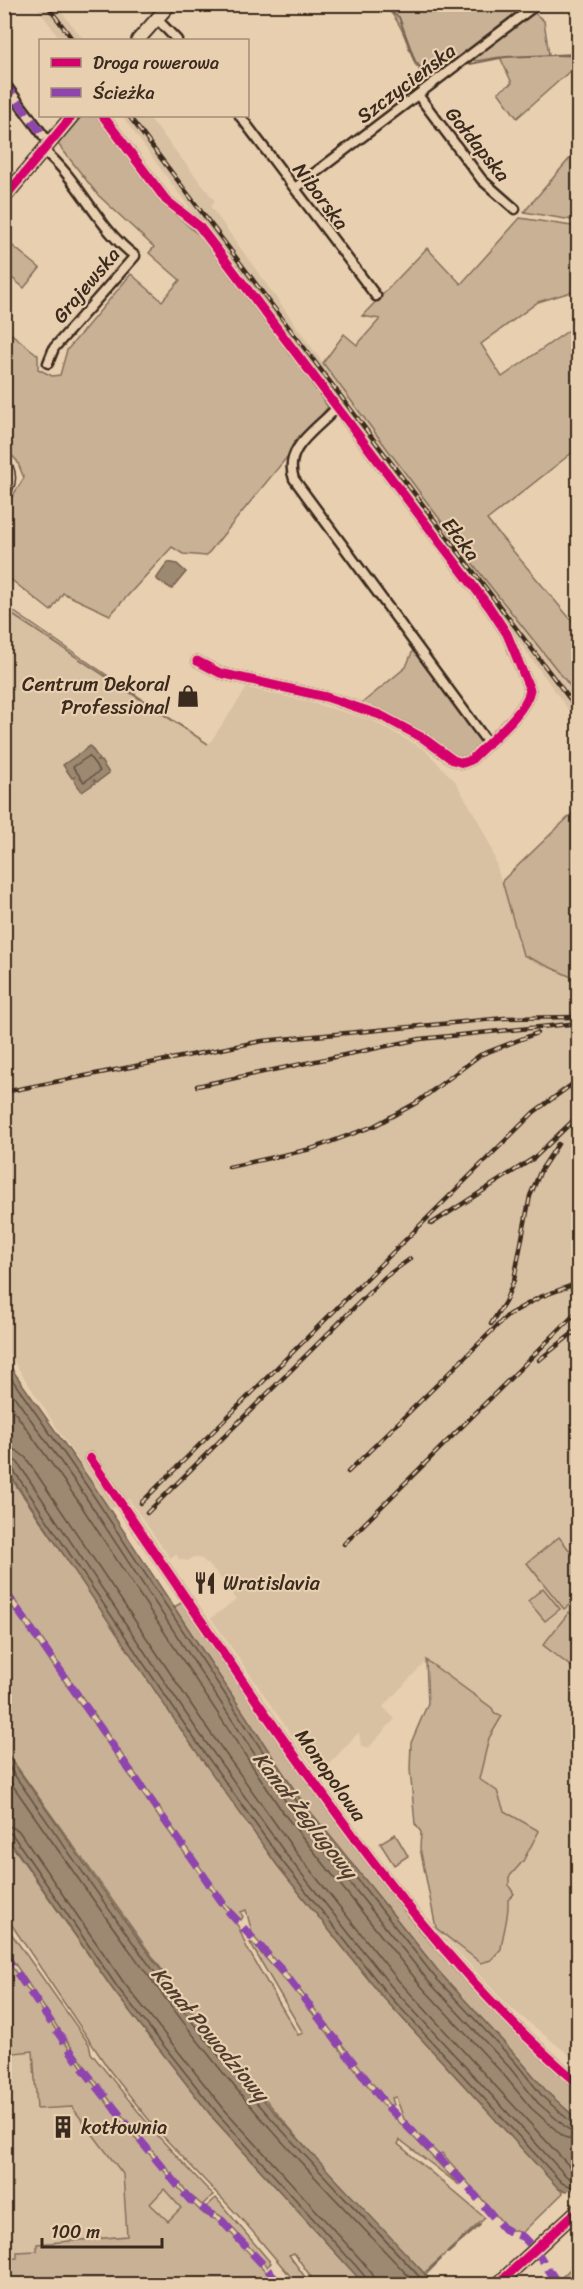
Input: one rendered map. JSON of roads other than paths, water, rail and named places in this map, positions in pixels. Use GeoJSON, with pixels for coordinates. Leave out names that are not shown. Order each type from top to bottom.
{"type":"FeatureCollection","features":[{"type":"Feature","properties":{"kind":"street"},"geometry":{"type":"LineString","coordinates":[[139,39],[170,4]]}},
{"type":"Feature","properties":{"kind":"street","name":"Szczycieńska"},"geometry":{"type":"LineString","coordinates":[[295,188],[537,4]]}},
{"type":"Feature","properties":{"kind":"street"},"geometry":{"type":"LineString","coordinates":[[157,19],[176,39]]}},
{"type":"Feature","properties":{"kind":"street"},"geometry":{"type":"LineString","coordinates":[[4,83],[46,147]]}},
{"type":"Feature","properties":{"kind":"street","name":"Gołdapska"},"geometry":{"type":"LineString","coordinates":[[418,95],[482,180],[515,209]]}},
{"type":"Feature","properties":{"kind":"street"},"geometry":{"type":"LineString","coordinates":[[4,198],[71,117]]}},
{"type":"Feature","properties":{"kind":"street","name":"Ełcka"},"geometry":{"type":"LineString","coordinates":[[104,117],[166,200],[199,226],[468,578],[507,634],[530,690],[529,698],[488,743],[467,762],[453,760],[423,738],[380,715],[326,697],[220,673],[197,661]]}},
{"type":"Feature","properties":{"kind":"street","name":"Niborska"},"geometry":{"type":"LineString","coordinates":[[241,117],[376,296]]}},
{"type":"Feature","properties":{"kind":"street","name":"Grajewska"},"geometry":{"type":"LineString","coordinates":[[46,147],[113,235],[135,256],[54,348],[48,363]]}},
{"type":"Feature","properties":{"kind":"street"},"geometry":{"type":"LineString","coordinates":[[337,406],[297,448],[291,464],[294,479],[488,743]]}},
{"type":"Feature","properties":{"kind":"street","name":"Monopolowa"},"geometry":{"type":"LineString","coordinates":[[90,1458],[367,1856],[438,1944],[514,2024],[579,2083]]}},
{"type":"Feature","properties":{"kind":"street"},"geometry":{"type":"LineString","coordinates":[[498,2284],[578,2210]]}},
{"type":"Feature","properties":{"kind":"water"},"geometry":{"type":"Polygon","coordinates":[[[168,562],[177,564],[186,572],[172,589],[156,579],[168,562]]]}},
{"type":"Feature","properties":{"kind":"water"},"geometry":{"type":"Polygon","coordinates":[[[90,746],[99,759],[97,761],[101,761],[109,773],[97,782],[94,780],[95,783],[82,792],[74,780],[75,777],[72,778],[63,765],[90,746]]]}},
{"type":"Feature","properties":{"kind":"water","name":"Kanał Żeglugowy"},"geometry":{"type":"Polygon","coordinates":[[[4,1358],[94,1486],[301,1800],[439,1972],[548,2093],[578,2120],[578,2204],[567,2191],[559,2189],[381,1995],[277,1865],[186,1737],[5,1467],[4,1358]]]}},
{"type":"Feature","properties":{"kind":"water"},"geometry":{"type":"Polygon","coordinates":[[[4,1750],[124,1919],[216,2043],[294,2135],[434,2284],[364,2284],[213,2118],[114,1991],[5,1834],[4,1750]]]}},
{"type":"Feature","properties":{"kind":"waterway"},"geometry":{"type":"LineString","coordinates":[[379,5],[399,17],[415,61],[423,71],[447,68]]}},
{"type":"Feature","properties":{"kind":"waterway"},"geometry":{"type":"LineString","coordinates":[[465,65],[505,57],[578,54]]}},
{"type":"Feature","properties":{"kind":"waterway"},"geometry":{"type":"LineString","coordinates":[[448,2253],[480,2225]]}},
{"type":"Feature","properties":{"kind":"waterway"},"geometry":{"type":"LineString","coordinates":[[425,2275],[441,2259]]}},
{"type":"Feature","properties":{"kind":"tram line"},"geometry":{"type":"LineString","coordinates":[[4,454],[13,465],[16,478],[13,491],[4,502]]}},
{"type":"Feature","properties":{"kind":"tram line"},"geometry":{"type":"LineString","coordinates":[[4,470],[7,480],[4,495]]}},
{"type":"Feature","properties":{"kind":"railway"},"geometry":{"type":"LineString","coordinates":[[46,4],[72,39]]}},
{"type":"Feature","properties":{"kind":"railway"},"geometry":{"type":"LineString","coordinates":[[130,117],[578,710]]}},
{"type":"Feature","properties":{"kind":"railway"},"geometry":{"type":"LineString","coordinates":[[4,1092],[262,1041],[505,1018],[578,1017]]}},
{"type":"Feature","properties":{"kind":"railway"},"geometry":{"type":"LineString","coordinates":[[197,1086],[420,1039],[570,1024]]}},
{"type":"Feature","properties":{"kind":"railway"},"geometry":{"type":"LineString","coordinates":[[229,1167],[311,1149],[374,1126],[416,1103],[480,1055],[537,1033]]}},
{"type":"Feature","properties":{"kind":"railway"},"geometry":{"type":"LineString","coordinates":[[141,1503],[534,1112],[578,1080]]}},
{"type":"Feature","properties":{"kind":"railway"},"geometry":{"type":"LineString","coordinates":[[431,1224],[534,1158],[578,1116]]}},
{"type":"Feature","properties":{"kind":"railway"},"geometry":{"type":"LineString","coordinates":[[491,1324],[505,1302],[514,1280],[530,1196],[541,1170],[558,1144]]}},
{"type":"Feature","properties":{"kind":"railway"},"geometry":{"type":"LineString","coordinates":[[147,1513],[385,1277],[410,1259]]}},
{"type":"Feature","properties":{"kind":"railway"},"geometry":{"type":"LineString","coordinates":[[348,1472],[508,1315],[540,1297],[578,1283]]}},
{"type":"Feature","properties":{"kind":"railway"},"geometry":{"type":"LineString","coordinates":[[344,1544],[578,1311]]}},
{"type":"Feature","properties":{"kind":"railway"},"geometry":{"type":"LineString","coordinates":[[539,1360],[578,1329]]}},
{"type":"Feature","properties":{"kind":"place","name":"Centrum Dekoral Professional"},"geometry":{"type":"Point","coordinates":[188,696]}},
{"type":"Feature","properties":{"kind":"place","name":"Wratislavia"},"geometry":{"type":"Point","coordinates":[205,1583]}},
{"type":"Feature","properties":{"kind":"place","name":"kotłownia"},"geometry":{"type":"Point","coordinates":[63,2127]}},
{"type":"Feature","properties":{"kind":"water label","name":"Kanał Powodziowy"},"geometry":{"type":"Point","coordinates":[210,2034]}}]}
